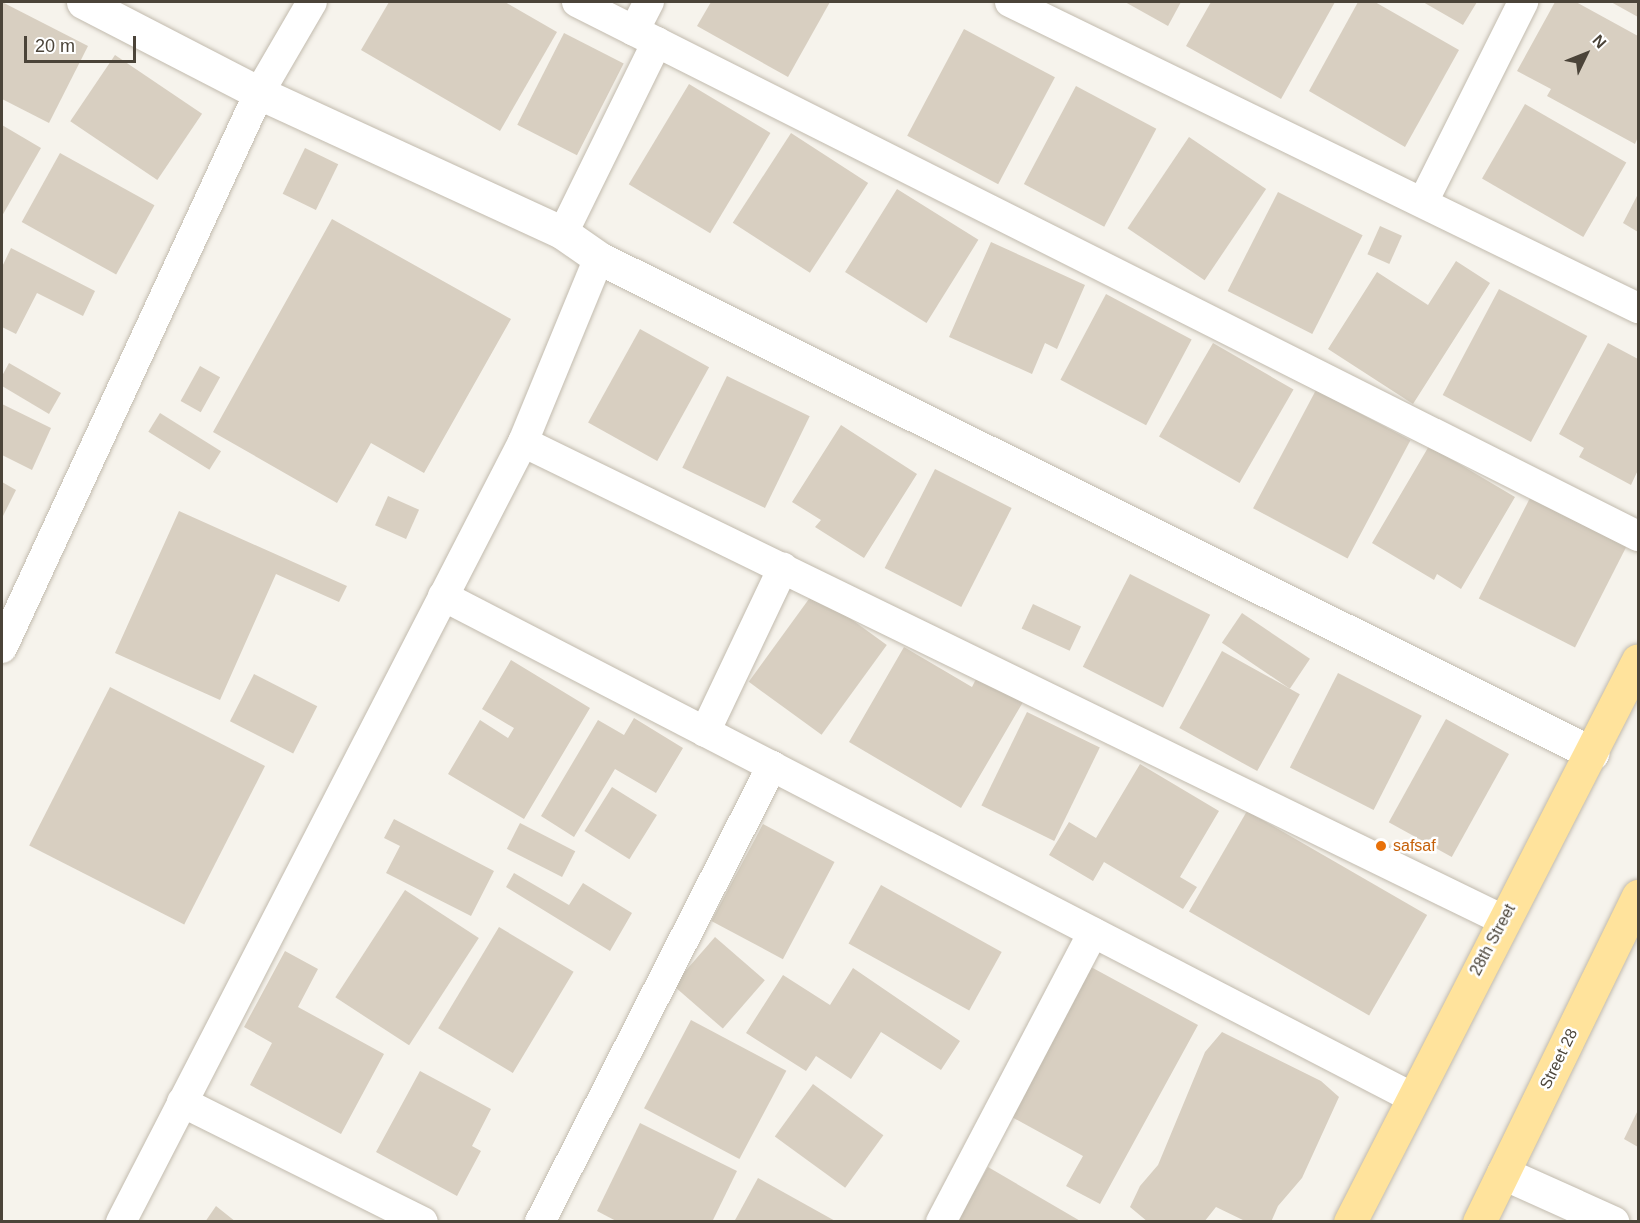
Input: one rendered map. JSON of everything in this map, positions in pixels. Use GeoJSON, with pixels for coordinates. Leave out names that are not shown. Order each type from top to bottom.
{"type":"FeatureCollection","features":[{"type":"Feature","properties":{"kind":"main road","name":"28th Street"},"geometry":{"type":"LineString","coordinates":[[1350,1221],[1411,1097],[1592,753],[1638,660]]}},
{"type":"Feature","properties":{"kind":"main road","name":"Street 28"},"geometry":{"type":"LineString","coordinates":[[1479,1221],[1638,896]]}},
{"type":"Feature","properties":{"kind":"street"},"geometry":{"type":"LineString","coordinates":[[83,2],[259,93],[563,233],[599,258],[1592,753]]}},
{"type":"Feature","properties":{"kind":"street"},"geometry":{"type":"LineString","coordinates":[[2,648],[259,93],[312,2]]}},
{"type":"Feature","properties":{"kind":"street"},"geometry":{"type":"LineString","coordinates":[[577,2],[1638,536]]}},
{"type":"Feature","properties":{"kind":"street"},"geometry":{"type":"LineString","coordinates":[[563,233],[645,37],[649,2]]}},
{"type":"Feature","properties":{"kind":"street"},"geometry":{"type":"LineString","coordinates":[[1010,2],[1638,308]]}},
{"type":"Feature","properties":{"kind":"street"},"geometry":{"type":"LineString","coordinates":[[1423,202],[1523,2]]}},
{"type":"Feature","properties":{"kind":"street"},"geometry":{"type":"LineString","coordinates":[[121,1221],[522,442],[599,258]]}},
{"type":"Feature","properties":{"kind":"street"},"geometry":{"type":"LineString","coordinates":[[522,442],[1503,920]]}},
{"type":"Feature","properties":{"kind":"street"},"geometry":{"type":"LineString","coordinates":[[705,732],[783,568]]}},
{"type":"Feature","properties":{"kind":"street"},"geometry":{"type":"LineString","coordinates":[[443,596],[1411,1097]]}},
{"type":"Feature","properties":{"kind":"street"},"geometry":{"type":"LineString","coordinates":[[540,1221],[772,766]]}},
{"type":"Feature","properties":{"kind":"street"},"geometry":{"type":"LineString","coordinates":[[941,1221],[1093,933]]}},
{"type":"Feature","properties":{"kind":"street"},"geometry":{"type":"LineString","coordinates":[[182,1102],[423,1221]]}},
{"type":"Feature","properties":{"kind":"street"},"geometry":{"type":"LineString","coordinates":[[1503,1173],[1612,1221]]}},
{"type":"Feature","properties":{"kind":"building"},"geometry":{"type":"Polygon","coordinates":[[[2,2],[88,46],[49,123],[2,99],[2,2]]]}},
{"type":"Feature","properties":{"kind":"building"},"geometry":{"type":"Polygon","coordinates":[[[389,2],[505,2],[557,32],[500,131],[361,50],[389,2]]]}},
{"type":"Feature","properties":{"kind":"building"},"geometry":{"type":"Polygon","coordinates":[[[711,2],[830,2],[788,77],[697,26],[711,2]]]}},
{"type":"Feature","properties":{"kind":"building"},"geometry":{"type":"Polygon","coordinates":[[[1125,2],[1181,2],[1168,26],[1125,2]]]}},
{"type":"Feature","properties":{"kind":"building"},"geometry":{"type":"Polygon","coordinates":[[[1211,2],[1335,2],[1281,99],[1186,46],[1211,2]]]}},
{"type":"Feature","properties":{"kind":"building"},"geometry":{"type":"Polygon","coordinates":[[[1358,2],[1375,2],[1459,50],[1405,147],[1309,91],[1358,2]]]}},
{"type":"Feature","properties":{"kind":"building"},"geometry":{"type":"Polygon","coordinates":[[[1423,2],[1477,2],[1463,25],[1423,2]]]}},
{"type":"Feature","properties":{"kind":"building"},"geometry":{"type":"Polygon","coordinates":[[[1555,2],[1576,2],[1638,36],[1638,137],[1635,144],[1547,96],[1551,89],[1517,71],[1555,2]]]}},
{"type":"Feature","properties":{"kind":"building"},"geometry":{"type":"Polygon","coordinates":[[[1611,2],[1638,2],[1638,17],[1611,2]]]}},
{"type":"Feature","properties":{"kind":"building"},"geometry":{"type":"Polygon","coordinates":[[[964,29],[1055,77],[998,184],[907,136],[964,29]]]}},
{"type":"Feature","properties":{"kind":"building"},"geometry":{"type":"Polygon","coordinates":[[[564,33],[624,63],[577,155],[517,125],[564,33]]]}},
{"type":"Feature","properties":{"kind":"building"},"geometry":{"type":"Polygon","coordinates":[[[115,55],[202,114],[157,180],[70,121],[115,55]]]}},
{"type":"Feature","properties":{"kind":"building"},"geometry":{"type":"Polygon","coordinates":[[[689,84],[770,133],[710,233],[629,184],[689,84]]]}},
{"type":"Feature","properties":{"kind":"building"},"geometry":{"type":"Polygon","coordinates":[[[1076,86],[1156,129],[1104,227],[1024,184],[1076,86]]]}},
{"type":"Feature","properties":{"kind":"building"},"geometry":{"type":"Polygon","coordinates":[[[1525,104],[1626,162],[1583,237],[1482,178],[1525,104]]]}},
{"type":"Feature","properties":{"kind":"building"},"geometry":{"type":"Polygon","coordinates":[[[2,125],[41,148],[2,216],[2,125]]]}},
{"type":"Feature","properties":{"kind":"building"},"geometry":{"type":"Polygon","coordinates":[[[791,133],[868,183],[810,273],[733,223],[791,133]]]}},
{"type":"Feature","properties":{"kind":"building"},"geometry":{"type":"Polygon","coordinates":[[[1189,137],[1266,189],[1205,280],[1127,228],[1189,137]]]}},
{"type":"Feature","properties":{"kind":"building"},"geometry":{"type":"Polygon","coordinates":[[[305,148],[338,164],[316,210],[283,194],[305,148]]]}},
{"type":"Feature","properties":{"kind":"building"},"geometry":{"type":"Polygon","coordinates":[[[60,153],[154,205],[116,274],[22,222],[60,153]]]}},
{"type":"Feature","properties":{"kind":"building"},"geometry":{"type":"Polygon","coordinates":[[[897,189],[978,240],[926,323],[845,272],[897,189]]]}},
{"type":"Feature","properties":{"kind":"building"},"geometry":{"type":"Polygon","coordinates":[[[1278,192],[1363,235],[1312,334],[1228,291],[1278,192]]]}},
{"type":"Feature","properties":{"kind":"building"},"geometry":{"type":"Polygon","coordinates":[[[1638,194],[1638,232],[1623,223],[1638,194]]]}},
{"type":"Feature","properties":{"kind":"building"},"geometry":{"type":"Polygon","coordinates":[[[332,219],[511,319],[424,473],[371,443],[337,503],[213,432],[332,219]]]}},
{"type":"Feature","properties":{"kind":"building"},"geometry":{"type":"Polygon","coordinates":[[[1380,226],[1402,236],[1389,264],[1367,254],[1380,226]]]}},
{"type":"Feature","properties":{"kind":"building"},"geometry":{"type":"Polygon","coordinates":[[[991,242],[1085,285],[1057,349],[1045,343],[1032,374],[949,337],[991,242]]]}},
{"type":"Feature","properties":{"kind":"building"},"geometry":{"type":"Polygon","coordinates":[[[11,248],[95,291],[83,316],[37,293],[16,334],[2,327],[2,267],[11,248]]]}},
{"type":"Feature","properties":{"kind":"building"},"geometry":{"type":"Polygon","coordinates":[[[1456,261],[1490,283],[1413,404],[1328,349],[1377,272],[1428,305],[1456,261]]]}},
{"type":"Feature","properties":{"kind":"building"},"geometry":{"type":"Polygon","coordinates":[[[1499,289],[1587,336],[1531,442],[1443,395],[1499,289]]]}},
{"type":"Feature","properties":{"kind":"building"},"geometry":{"type":"Polygon","coordinates":[[[1106,294],[1192,340],[1146,425],[1060,380],[1106,294]]]}},
{"type":"Feature","properties":{"kind":"building"},"geometry":{"type":"Polygon","coordinates":[[[640,329],[709,367],[657,461],[588,423],[640,329]]]}},
{"type":"Feature","properties":{"kind":"building"},"geometry":{"type":"Polygon","coordinates":[[[1213,343],[1294,390],[1240,483],[1159,437],[1213,343]]]}},
{"type":"Feature","properties":{"kind":"building"},"geometry":{"type":"Polygon","coordinates":[[[1608,343],[1638,359],[1638,470],[1631,485],[1579,457],[1584,448],[1559,434],[1608,343]]]}},
{"type":"Feature","properties":{"kind":"building"},"geometry":{"type":"Polygon","coordinates":[[[9,363],[61,393],[49,414],[2,386],[2,376],[9,363]]]}},
{"type":"Feature","properties":{"kind":"building"},"geometry":{"type":"Polygon","coordinates":[[[200,366],[220,377],[201,412],[181,401],[200,366]]]}},
{"type":"Feature","properties":{"kind":"building"},"geometry":{"type":"Polygon","coordinates":[[[727,376],[810,416],[765,508],[682,468],[727,376]]]}},
{"type":"Feature","properties":{"kind":"building"},"geometry":{"type":"Polygon","coordinates":[[[1316,390],[1410,440],[1348,559],[1253,508],[1316,390]]]}},
{"type":"Feature","properties":{"kind":"building"},"geometry":{"type":"Polygon","coordinates":[[[2,404],[51,428],[32,470],[2,455],[2,404]]]}},
{"type":"Feature","properties":{"kind":"building"},"geometry":{"type":"Polygon","coordinates":[[[160,413],[221,451],[209,470],[148,432],[160,413]]]}},
{"type":"Feature","properties":{"kind":"building"},"geometry":{"type":"Polygon","coordinates":[[[841,425],[917,474],[864,558],[815,527],[821,520],[792,502],[841,425]]]}},
{"type":"Feature","properties":{"kind":"building"},"geometry":{"type":"Polygon","coordinates":[[[1429,446],[1515,497],[1461,589],[1437,574],[1434,580],[1372,543],[1429,446]]]}},
{"type":"Feature","properties":{"kind":"building"},"geometry":{"type":"Polygon","coordinates":[[[935,469],[1012,508],[961,607],[885,568],[935,469]]]}},
{"type":"Feature","properties":{"kind":"building"},"geometry":{"type":"Polygon","coordinates":[[[2,482],[16,490],[2,518],[2,482]]]}},
{"type":"Feature","properties":{"kind":"building"},"geometry":{"type":"Polygon","coordinates":[[[388,496],[419,510],[406,539],[375,525],[388,496]]]}},
{"type":"Feature","properties":{"kind":"building"},"geometry":{"type":"Polygon","coordinates":[[[1531,496],[1627,545],[1575,647],[1479,598],[1531,496]]]}},
{"type":"Feature","properties":{"kind":"building"},"geometry":{"type":"Polygon","coordinates":[[[179,511],[347,586],[339,602],[276,574],[220,700],[115,653],[179,511]]]}},
{"type":"Feature","properties":{"kind":"building"},"geometry":{"type":"Polygon","coordinates":[[[1130,574],[1210,615],[1163,708],[1083,667],[1130,574]]]}},
{"type":"Feature","properties":{"kind":"building"},"geometry":{"type":"Polygon","coordinates":[[[814,592],[887,645],[822,735],[749,682],[814,592]]]}},
{"type":"Feature","properties":{"kind":"building"},"geometry":{"type":"Polygon","coordinates":[[[1033,604],[1081,626],[1070,651],[1022,628],[1033,604]]]}},
{"type":"Feature","properties":{"kind":"building"},"geometry":{"type":"Polygon","coordinates":[[[1242,613],[1310,659],[1290,689],[1222,643],[1242,613]]]}},
{"type":"Feature","properties":{"kind":"building"},"geometry":{"type":"Polygon","coordinates":[[[904,647],[972,687],[978,675],[1023,702],[961,808],[849,742],[904,647]]]}},
{"type":"Feature","properties":{"kind":"building"},"geometry":{"type":"Polygon","coordinates":[[[1222,651],[1300,694],[1257,771],[1179,728],[1222,651]]]}},
{"type":"Feature","properties":{"kind":"building"},"geometry":{"type":"Polygon","coordinates":[[[511,660],[590,708],[524,819],[448,774],[480,720],[508,738],[514,728],[482,709],[511,660]]]}},
{"type":"Feature","properties":{"kind":"building"},"geometry":{"type":"Polygon","coordinates":[[[1338,673],[1422,716],[1374,810],[1290,767],[1338,673]]]}},
{"type":"Feature","properties":{"kind":"building"},"geometry":{"type":"Polygon","coordinates":[[[254,674],[317,706],[293,753],[230,721],[254,674]]]}},
{"type":"Feature","properties":{"kind":"building"},"geometry":{"type":"Polygon","coordinates":[[[110,687],[265,766],[184,925],[29,846],[110,687]]]}},
{"type":"Feature","properties":{"kind":"building"},"geometry":{"type":"Polygon","coordinates":[[[1027,712],[1100,748],[1054,841],[981,805],[1027,712]]]}},
{"type":"Feature","properties":{"kind":"building"},"geometry":{"type":"Polygon","coordinates":[[[634,718],[683,748],[656,793],[615,769],[574,837],[541,816],[598,720],[624,735],[634,718]]]}},
{"type":"Feature","properties":{"kind":"building"},"geometry":{"type":"Polygon","coordinates":[[[1446,719],[1509,754],[1452,857],[1389,822],[1446,719]]]}},
{"type":"Feature","properties":{"kind":"building"},"geometry":{"type":"Polygon","coordinates":[[[1140,764],[1219,811],[1180,877],[1197,887],[1183,909],[1104,862],[1093,881],[1049,855],[1069,822],[1096,838],[1140,764]]]}},
{"type":"Feature","properties":{"kind":"building"},"geometry":{"type":"Polygon","coordinates":[[[612,787],[657,815],[629,859],[584,831],[612,787]]]}},
{"type":"Feature","properties":{"kind":"building"},"geometry":{"type":"Polygon","coordinates":[[[1247,811],[1427,915],[1369,1015],[1189,911],[1247,811]]]}},
{"type":"Feature","properties":{"kind":"building"},"geometry":{"type":"Polygon","coordinates":[[[394,819],[494,871],[471,916],[386,873],[400,846],[384,838],[394,819]]]}},
{"type":"Feature","properties":{"kind":"building"},"geometry":{"type":"Polygon","coordinates":[[[520,823],[575,851],[562,877],[507,849],[520,823]]]}},
{"type":"Feature","properties":{"kind":"building"},"geometry":{"type":"Polygon","coordinates":[[[763,824],[835,862],[783,959],[711,921],[763,824]]]}},
{"type":"Feature","properties":{"kind":"building"},"geometry":{"type":"Polygon","coordinates":[[[514,873],[569,905],[583,883],[632,913],[610,951],[506,887],[514,873]]]}},
{"type":"Feature","properties":{"kind":"building"},"geometry":{"type":"Polygon","coordinates":[[[881,885],[1002,952],[969,1011],[849,944],[881,885]]]}},
{"type":"Feature","properties":{"kind":"building"},"geometry":{"type":"Polygon","coordinates":[[[405,890],[479,938],[409,1045],[335,997],[405,890]]]}},
{"type":"Feature","properties":{"kind":"building"},"geometry":{"type":"Polygon","coordinates":[[[499,927],[574,972],[513,1073],[438,1028],[499,927]]]}},
{"type":"Feature","properties":{"kind":"building"},"geometry":{"type":"Polygon","coordinates":[[[715,937],[765,980],[723,1029],[673,985],[715,937]]]}},
{"type":"Feature","properties":{"kind":"building"},"geometry":{"type":"Polygon","coordinates":[[[285,951],[318,969],[298,1007],[384,1054],[341,1134],[250,1085],[272,1043],[244,1027],[285,951]]]}},
{"type":"Feature","properties":{"kind":"building"},"geometry":{"type":"Polygon","coordinates":[[[1091,967],[1198,1025],[1100,1204],[1066,1186],[1083,1156],[1010,1116],[1091,967]]]}},
{"type":"Feature","properties":{"kind":"building"},"geometry":{"type":"Polygon","coordinates":[[[853,968],[960,1041],[941,1070],[881,1032],[851,1079],[816,1056],[806,1071],[746,1033],[783,975],[830,1005],[853,968]]]}},
{"type":"Feature","properties":{"kind":"building"},"geometry":{"type":"Polygon","coordinates":[[[691,1020],[786,1071],[739,1159],[644,1108],[691,1020]]]}},
{"type":"Feature","properties":{"kind":"building"},"geometry":{"type":"Polygon","coordinates":[[[1222,1032],[1321,1081],[1339,1097],[1302,1178],[1278,1206],[1271,1222],[1247,1222],[1216,1207],[1204,1222],[1148,1222],[1130,1207],[1140,1186],[1158,1165],[1205,1052],[1222,1032]]]}},
{"type":"Feature","properties":{"kind":"building"},"geometry":{"type":"Polygon","coordinates":[[[420,1071],[491,1109],[472,1146],[481,1151],[457,1196],[376,1152],[420,1071]]]}},
{"type":"Feature","properties":{"kind":"building"},"geometry":{"type":"Polygon","coordinates":[[[813,1084],[883,1135],[845,1188],[775,1137],[813,1084]]]}},
{"type":"Feature","properties":{"kind":"building"},"geometry":{"type":"Polygon","coordinates":[[[1638,1110],[1638,1147],[1624,1139],[1638,1110]]]}},
{"type":"Feature","properties":{"kind":"building"},"geometry":{"type":"Polygon","coordinates":[[[640,1123],[737,1171],[712,1222],[618,1222],[597,1211],[640,1123]]]}},
{"type":"Feature","properties":{"kind":"building"},"geometry":{"type":"Polygon","coordinates":[[[988,1167],[1082,1222],[956,1222],[988,1167]]]}},
{"type":"Feature","properties":{"kind":"building"},"geometry":{"type":"Polygon","coordinates":[[[758,1178],[837,1222],[734,1222],[758,1178]]]}},
{"type":"Feature","properties":{"kind":"building"},"geometry":{"type":"Polygon","coordinates":[[[216,1206],[236,1222],[205,1222],[216,1206]]]}},
{"type":"Feature","properties":{"kind":"place","name":"safsaf"},"geometry":{"type":"Point","coordinates":[1381,846]}}]}
